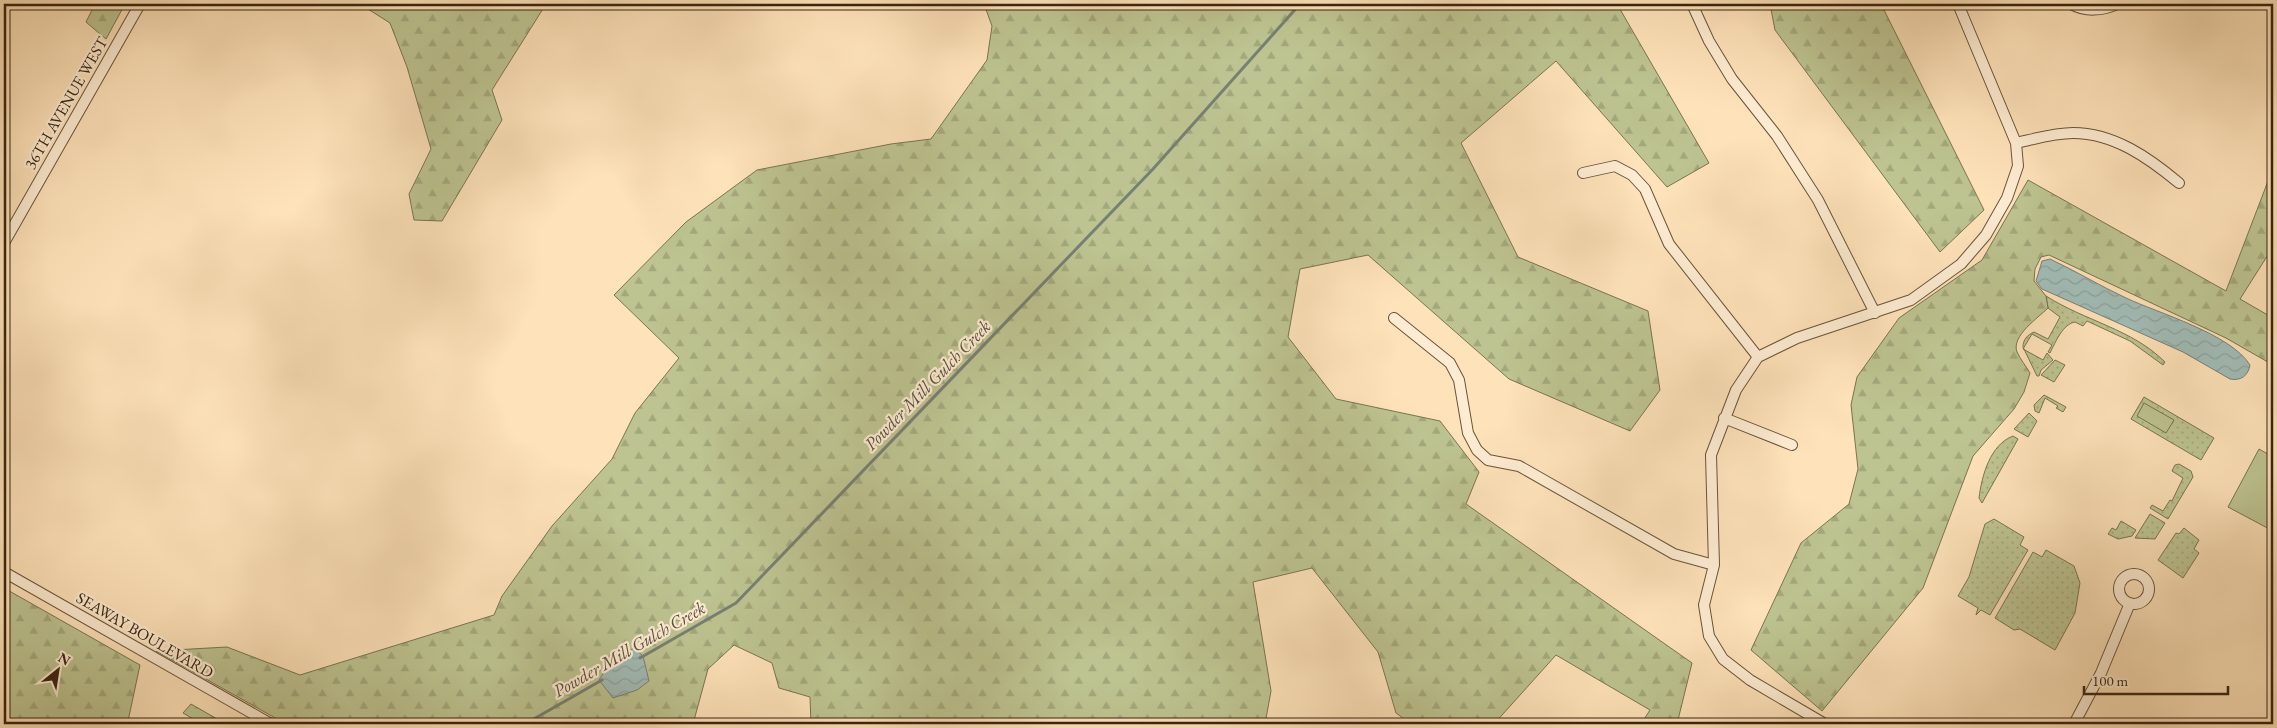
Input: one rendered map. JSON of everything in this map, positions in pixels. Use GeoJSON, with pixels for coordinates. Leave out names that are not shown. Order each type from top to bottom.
{"type":"FeatureCollection","features":[{"type":"Feature","properties":{"kind":"street","name":"36TH AVENUE WEST"},"geometry":{"type":"LineString","coordinates":[[4,243],[140,4]]}},
{"type":"Feature","properties":{"kind":"street"},"geometry":{"type":"LineString","coordinates":[[1692,4],[1710,41],[1732,79],[1777,136],[1818,200],[1875,313]]}},
{"type":"Feature","properties":{"kind":"street"},"geometry":{"type":"LineString","coordinates":[[1825,724],[1750,680],[1723,659],[1708,636],[1704,605],[1714,564],[1711,455],[1736,390],[1758,357],[1796,338],[1911,300],[1961,264],[1986,235],[2007,198],[2018,166],[2016,143],[1958,4]]}},
{"type":"Feature","properties":{"kind":"street"},"geometry":{"type":"LineString","coordinates":[[2071,4],[2078,8],[2098,10],[2117,4]]}},
{"type":"Feature","properties":{"kind":"street"},"geometry":{"type":"LineString","coordinates":[[2016,143],[2074,133],[2113,141],[2147,157],[2179,183]]}},
{"type":"Feature","properties":{"kind":"street"},"geometry":{"type":"LineString","coordinates":[[1583,173],[1615,166],[1632,175],[1644,189],[1670,244],[1758,357]]}},
{"type":"Feature","properties":{"kind":"street"},"geometry":{"type":"LineString","coordinates":[[1394,318],[1450,363],[1459,380],[1468,433],[1477,450],[1488,460],[1519,466],[1674,554],[1714,564]]}},
{"type":"Feature","properties":{"kind":"street"},"geometry":{"type":"LineString","coordinates":[[1724,418],[1792,445]]}},
{"type":"Feature","properties":{"kind":"street","name":"SEAWAY BOULEVARD"},"geometry":{"type":"LineString","coordinates":[[4,572],[271,724]]}},
{"type":"Feature","properties":{"kind":"street"},"geometry":{"type":"LineString","coordinates":[[2074,724],[2101,673],[2130,603]]}},
{"type":"Feature","properties":{"kind":"green space"},"geometry":{"type":"Polygon","coordinates":[[[95,4],[125,4],[106,39],[86,22],[95,4]]]}},
{"type":"Feature","properties":{"kind":"green space"},"geometry":{"type":"Polygon","coordinates":[[[360,4],[546,4],[492,90],[502,120],[442,221],[414,220],[409,194],[431,149],[407,67],[390,23],[360,4]]]}},
{"type":"Feature","properties":{"kind":"green space"},"geometry":{"type":"Polygon","coordinates":[[[984,4],[1617,4],[1709,163],[1667,187],[1556,61],[1461,143],[1518,257],[1648,311],[1660,390],[1630,431],[1509,379],[1368,255],[1300,269],[1288,337],[1336,399],[1440,421],[1479,472],[1466,504],[1692,663],[1677,724],[1641,724],[1650,710],[1556,655],[1494,724],[1411,724],[1396,713],[1378,652],[1312,568],[1253,582],[1271,691],[1265,724],[811,724],[810,697],[779,688],[772,663],[734,645],[708,669],[693,724],[286,724],[156,651],[227,647],[300,675],[494,615],[502,596],[552,526],[612,459],[635,413],[679,358],[614,295],[686,222],[757,170],[891,144],[931,139],[987,60],[992,26],[984,4]]]}},
{"type":"Feature","properties":{"kind":"green space"},"geometry":{"type":"Polygon","coordinates":[[[1770,4],[1881,4],[1984,210],[1940,252],[1775,30],[1770,4]]]}},
{"type":"Feature","properties":{"kind":"green space"},"geometry":{"type":"Polygon","coordinates":[[[2273,168],[2273,247],[2240,299],[2273,318],[2273,365],[2226,338],[2049,255],[2041,257],[2035,269],[2034,281],[2046,296],[2048,308],[2026,328],[2016,346],[2018,355],[2030,373],[2024,392],[2014,409],[1973,456],[1923,588],[1822,711],[1751,650],[1801,543],[1849,504],[1858,469],[1851,405],[1857,377],[1899,318],[1982,260],[2028,180],[2226,291],[2273,168]]]}},
{"type":"Feature","properties":{"kind":"green space"},"geometry":{"type":"Polygon","coordinates":[[[2046,296],[2138,341],[2165,362],[2163,365],[2130,341],[2087,321],[2083,326],[2075,322],[2067,326],[2060,334],[2050,353],[2048,352],[2052,345],[2032,334],[2024,348],[2023,344],[2026,338],[2034,332],[2048,339],[2060,317],[2048,308],[2046,296]]]}},
{"type":"Feature","properties":{"kind":"green space"},"geometry":{"type":"Polygon","coordinates":[[[2024,350],[2043,360],[2047,353],[2053,360],[2037,376],[2024,350]]]}},
{"type":"Feature","properties":{"kind":"green space"},"geometry":{"type":"Polygon","coordinates":[[[2055,360],[2065,365],[2054,382],[2041,375],[2055,360]]]}},
{"type":"Feature","properties":{"kind":"green space"},"geometry":{"type":"Polygon","coordinates":[[[2044,395],[2066,407],[2063,412],[2056,408],[2058,406],[2045,398],[2039,413],[2035,411],[2034,405],[2044,395]]]}},
{"type":"Feature","properties":{"kind":"green space"},"geometry":{"type":"Polygon","coordinates":[[[2144,397],[2214,438],[2201,460],[2131,419],[2144,397]]]}},
{"type":"Feature","properties":{"kind":"green space"},"geometry":{"type":"Polygon","coordinates":[[[2144,403],[2174,420],[2166,433],[2137,416],[2144,403]]]}},
{"type":"Feature","properties":{"kind":"green space"},"geometry":{"type":"Polygon","coordinates":[[[2029,413],[2037,421],[2028,437],[2014,429],[2029,413]]]}},
{"type":"Feature","properties":{"kind":"green space"},"geometry":{"type":"Polygon","coordinates":[[[2013,436],[2018,439],[1982,503],[1979,498],[1980,489],[1988,462],[1998,446],[2013,436]]]}},
{"type":"Feature","properties":{"kind":"green space"},"geometry":{"type":"Polygon","coordinates":[[[2259,449],[2273,457],[2273,531],[2228,507],[2259,449]]]}},
{"type":"Feature","properties":{"kind":"green space"},"geometry":{"type":"Polygon","coordinates":[[[2179,464],[2191,471],[2193,477],[2168,519],[2150,508],[2152,505],[2163,511],[2170,500],[2172,501],[2183,478],[2172,471],[2175,465],[2179,464]]]}},
{"type":"Feature","properties":{"kind":"green space"},"geometry":{"type":"Polygon","coordinates":[[[2150,514],[2165,523],[2155,539],[2135,538],[2150,514]]]}},
{"type":"Feature","properties":{"kind":"green space"},"geometry":{"type":"Polygon","coordinates":[[[1994,519],[2024,537],[2020,545],[2028,550],[1990,615],[1981,610],[1976,615],[1978,608],[1958,596],[1969,577],[1985,524],[1994,519]]]}},
{"type":"Feature","properties":{"kind":"green space"},"geometry":{"type":"Polygon","coordinates":[[[2121,521],[2136,530],[2132,536],[2118,539],[2108,534],[2112,528],[2116,530],[2121,521]]]}},
{"type":"Feature","properties":{"kind":"green space"},"geometry":{"type":"Polygon","coordinates":[[[2184,528],[2199,540],[2194,549],[2199,553],[2183,578],[2158,560],[2176,533],[2179,534],[2184,528]]]}},
{"type":"Feature","properties":{"kind":"green space"},"geometry":{"type":"Polygon","coordinates":[[[2046,550],[2074,566],[2080,583],[2075,613],[2055,650],[2020,629],[2014,630],[1995,618],[2033,552],[2042,557],[2046,550]]]}},
{"type":"Feature","properties":{"kind":"green space"},"geometry":{"type":"Polygon","coordinates":[[[4,588],[140,665],[128,721],[129,724],[4,724],[4,588]]]}},
{"type":"Feature","properties":{"kind":"green space"},"geometry":{"type":"Polygon","coordinates":[[[191,704],[226,724],[202,724],[183,713],[191,704]]]}},
{"type":"Feature","properties":{"kind":"water"},"geometry":{"type":"Polygon","coordinates":[[[2050,259],[2126,298],[2211,334],[2241,354],[2250,365],[2248,372],[2241,378],[2230,379],[2183,352],[2042,289],[2036,281],[2042,261],[2050,259]]]}},
{"type":"Feature","properties":{"kind":"water"},"geometry":{"type":"Polygon","coordinates":[[[634,648],[643,656],[649,681],[637,690],[613,698],[599,680],[612,660],[634,648]]]}},
{"type":"Feature","properties":{"kind":"waterway","name":"Powder Mill Gulch Creek"},"geometry":{"type":"LineString","coordinates":[[640,658],[736,603],[1153,169],[1300,4]]}},
{"type":"Feature","properties":{"kind":"waterway","name":"Powder Mill Gulch Creek"},"geometry":{"type":"LineString","coordinates":[[525,724],[602,680]]}}]}
